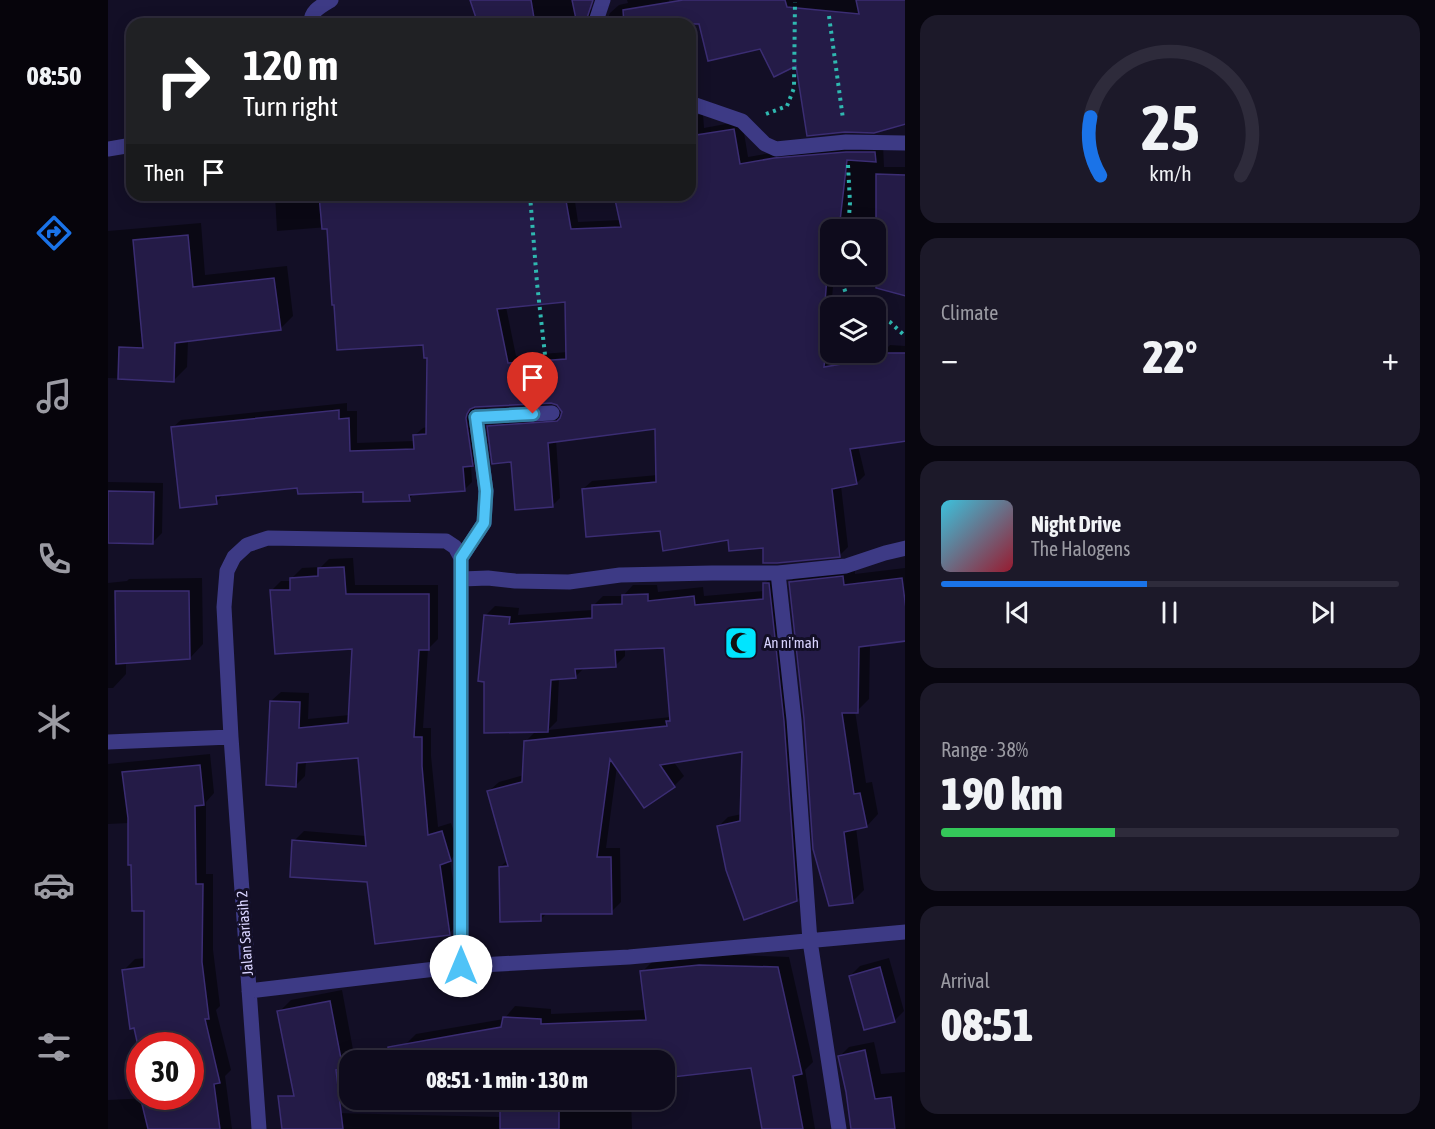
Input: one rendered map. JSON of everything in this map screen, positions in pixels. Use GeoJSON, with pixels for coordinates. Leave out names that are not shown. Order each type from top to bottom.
{"type":"FeatureCollection","features":[{"type":"Feature","properties":{"kind":"street"},"geometry":{"type":"LineString","coordinates":[[311,18],[317,9],[331,0]]}},
{"type":"Feature","properties":{"kind":"street"},"geometry":{"type":"LineString","coordinates":[[597,18],[603,0]]}},
{"type":"Feature","properties":{"kind":"street"},"geometry":{"type":"LineString","coordinates":[[696,105],[742,121],[765,144],[776,149],[846,142],[905,143]]}},
{"type":"Feature","properties":{"kind":"street"},"geometry":{"type":"LineString","coordinates":[[108,149],[126,147]]}},
{"type":"Feature","properties":{"kind":"street"},"geometry":{"type":"LineString","coordinates":[[461,966],[461,558],[484,523],[486,491],[476,417],[552,413]]}},
{"type":"Feature","properties":{"kind":"street","name":"Jalan Sariasih 2"},"geometry":{"type":"LineString","coordinates":[[259,1129],[231,737],[224,608],[227,571],[234,556],[247,545],[268,538],[446,541],[455,547],[461,558]]}},
{"type":"Feature","properties":{"kind":"street"},"geometry":{"type":"LineString","coordinates":[[462,579],[568,582],[620,575],[778,573],[846,566],[905,548]]}},
{"type":"Feature","properties":{"kind":"street"},"geometry":{"type":"LineString","coordinates":[[778,573],[794,720],[810,941],[839,1129]]}},
{"type":"Feature","properties":{"kind":"street"},"geometry":{"type":"LineString","coordinates":[[108,742],[231,737]]}},
{"type":"Feature","properties":{"kind":"street"},"geometry":{"type":"LineString","coordinates":[[249,991],[461,966],[629,957],[905,932]]}},
{"type":"Feature","properties":{"kind":"path"},"geometry":{"type":"LineString","coordinates":[[742,121],[787,106],[794,88],[795,2]]}},
{"type":"Feature","properties":{"kind":"path"},"geometry":{"type":"LineString","coordinates":[[530,201],[537,284],[552,413]]}},
{"type":"Feature","properties":{"kind":"path"},"geometry":{"type":"LineString","coordinates":[[886,320],[905,336]]}},
{"type":"Feature","properties":{"kind":"building"},"geometry":{"type":"Polygon","coordinates":[[[470,0],[531,0],[534,18],[476,18],[470,0]]]}},
{"type":"Feature","properties":{"kind":"building"},"geometry":{"type":"Polygon","coordinates":[[[572,0],[593,0],[587,18],[576,18],[572,0]]]}},
{"type":"Feature","properties":{"kind":"building"},"geometry":{"type":"Polygon","coordinates":[[[683,0],[785,0],[787,7],[859,14],[856,0],[905,0],[905,124],[874,133],[845,132],[807,136],[796,66],[774,77],[760,49],[708,61],[696,18],[624,18],[623,10],[683,0]]]}},
{"type":"Feature","properties":{"kind":"building"},"geometry":{"type":"Polygon","coordinates":[[[734,129],[740,164],[774,158],[875,152],[876,162],[847,160],[840,219],[820,219],[820,285],[826,285],[825,297],[820,297],[820,363],[824,363],[824,367],[847,363],[886,363],[886,353],[905,353],[905,441],[850,449],[857,484],[832,489],[840,557],[763,563],[763,548],[729,551],[728,540],[663,551],[660,531],[586,537],[582,489],[656,482],[655,429],[548,443],[553,507],[515,510],[511,462],[492,464],[487,426],[557,421],[562,412],[557,405],[551,403],[470,409],[466,418],[473,466],[463,467],[465,491],[409,495],[410,501],[363,502],[363,492],[298,494],[297,488],[216,496],[217,504],[180,508],[171,427],[339,410],[339,419],[349,418],[350,451],[414,449],[413,435],[426,434],[427,358],[424,358],[423,345],[337,350],[327,229],[322,229],[320,201],[566,201],[571,229],[621,227],[615,201],[696,201],[696,135],[734,129]],[[565,302],[497,309],[508,363],[566,359],[565,302]]]}},
{"type":"Feature","properties":{"kind":"building"},"geometry":{"type":"Polygon","coordinates":[[[876,174],[905,175],[905,296],[876,288],[876,285],[886,285],[886,219],[876,219],[876,174]]]}},
{"type":"Feature","properties":{"kind":"building"},"geometry":{"type":"Polygon","coordinates":[[[188,235],[193,287],[274,278],[281,330],[175,343],[174,382],[118,379],[119,347],[143,348],[133,240],[188,235]]]}},
{"type":"Feature","properties":{"kind":"building"},"geometry":{"type":"Polygon","coordinates":[[[108,491],[154,492],[153,544],[108,543],[108,491]]]}},
{"type":"Feature","properties":{"kind":"building"},"geometry":{"type":"Polygon","coordinates":[[[344,567],[346,594],[429,594],[429,650],[419,650],[414,737],[422,737],[428,835],[442,831],[451,861],[440,865],[450,935],[375,944],[367,882],[290,877],[292,840],[366,846],[358,758],[297,763],[296,787],[266,785],[270,701],[300,702],[299,728],[348,723],[352,649],[275,654],[270,590],[290,590],[290,578],[318,576],[318,568],[344,567]]]}},
{"type":"Feature","properties":{"kind":"building"},"geometry":{"type":"Polygon","coordinates":[[[843,576],[844,585],[902,578],[905,601],[905,641],[859,647],[858,713],[842,713],[854,794],[860,793],[867,827],[844,832],[853,903],[829,906],[813,849],[804,719],[789,582],[843,576]]]}},
{"type":"Feature","properties":{"kind":"building"},"geometry":{"type":"Polygon","coordinates":[[[763,583],[769,583],[784,721],[797,901],[744,920],[726,870],[717,826],[740,821],[742,752],[660,765],[675,787],[644,808],[610,759],[597,857],[611,857],[612,914],[541,914],[541,921],[500,922],[499,867],[508,866],[487,791],[522,782],[524,741],[667,726],[666,721],[670,721],[664,648],[615,650],[616,667],[575,669],[576,678],[551,680],[548,732],[484,733],[484,682],[478,681],[484,615],[510,617],[509,624],[592,618],[592,605],[622,604],[622,595],[648,594],[648,601],[694,596],[695,605],[763,599],[763,583]]]}},
{"type":"Feature","properties":{"kind":"building"},"geometry":{"type":"Polygon","coordinates":[[[115,591],[189,591],[190,659],[116,664],[115,591]]]}},
{"type":"Feature","properties":{"kind":"building"},"geometry":{"type":"Polygon","coordinates":[[[200,765],[204,805],[195,806],[196,884],[203,884],[202,962],[209,1019],[205,1019],[220,1083],[214,1084],[220,1129],[148,1129],[143,1110],[204,1110],[204,1032],[135,1032],[134,1028],[130,1029],[122,970],[144,967],[144,911],[132,911],[131,865],[128,865],[128,818],[122,772],[200,765]]]}},
{"type":"Feature","properties":{"kind":"building"},"geometry":{"type":"Polygon","coordinates":[[[699,965],[778,967],[802,1074],[793,1076],[803,1129],[762,1129],[751,1068],[675,1077],[675,1050],[388,1050],[388,1047],[501,1027],[503,1017],[541,1019],[541,1024],[646,1020],[640,971],[699,965]]]}},
{"type":"Feature","properties":{"kind":"building"},"geometry":{"type":"Polygon","coordinates":[[[880,967],[895,1022],[864,1030],[849,976],[880,967]]]}},
{"type":"Feature","properties":{"kind":"building"},"geometry":{"type":"Polygon","coordinates":[[[330,1001],[339,1050],[339,1070],[336,1070],[343,1129],[282,1129],[278,1096],[294,1096],[277,1011],[330,1001]]]}},
{"type":"Feature","properties":{"kind":"building"},"geometry":{"type":"Polygon","coordinates":[[[865,1050],[875,1099],[891,1097],[895,1129],[851,1129],[838,1056],[865,1050]]]}},
{"type":"Feature","properties":{"kind":"building"},"geometry":{"type":"Polygon","coordinates":[[[500,1110],[559,1110],[559,1129],[500,1129],[500,1110]]]}},
{"type":"Feature","properties":{"kind":"place","name":"An ni'mah"},"geometry":{"type":"Point","coordinates":[741,643]}},
{"type":"Feature","properties":{"kind":"route"},"geometry":{"type":"LineString","coordinates":[[461,966],[461,558],[484,523],[486,491],[476,417],[533,414]]}}]}
